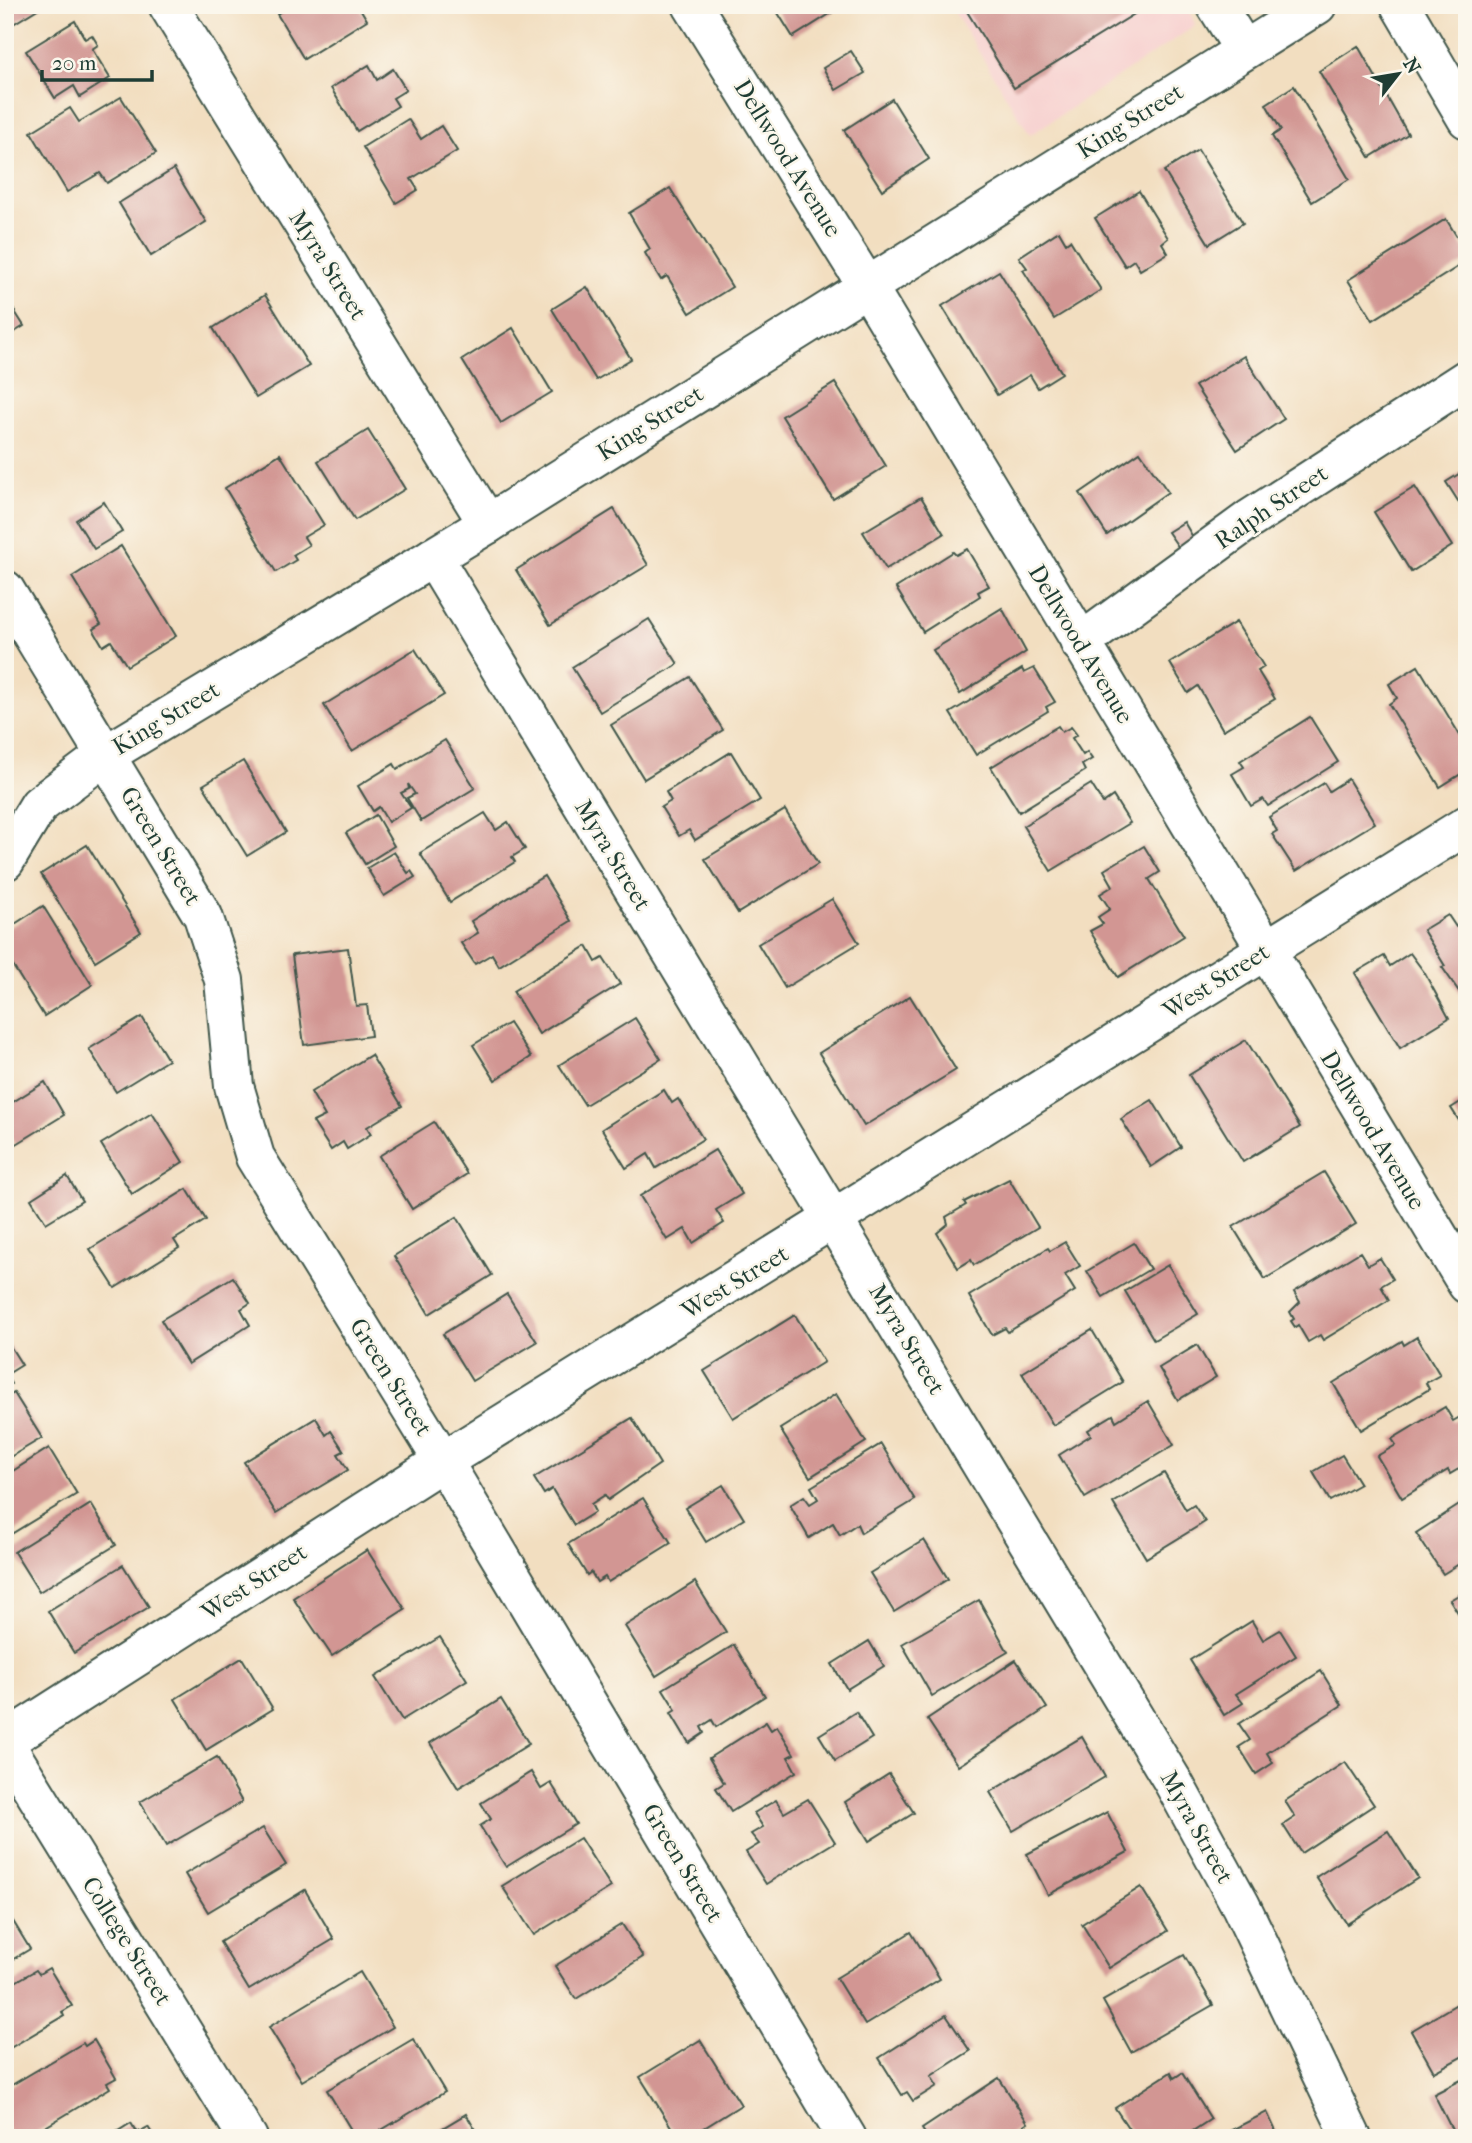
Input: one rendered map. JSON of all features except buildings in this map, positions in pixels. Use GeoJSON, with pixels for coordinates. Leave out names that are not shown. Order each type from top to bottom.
{"type":"FeatureCollection","features":[{"type":"Feature","properties":{"kind":"street","name":"Myra Street"},"geometry":{"type":"LineString","coordinates":[[168,5],[488,524]]}},
{"type":"Feature","properties":{"kind":"street","name":"Dellwood Avenue"},"geometry":{"type":"LineString","coordinates":[[692,5],[867,286],[1467,1284]]}},
{"type":"Feature","properties":{"kind":"street"},"geometry":{"type":"LineString","coordinates":[[1216,5],[1244,50]]}},
{"type":"Feature","properties":{"kind":"street","name":"King Street"},"geometry":{"type":"LineString","coordinates":[[5,861],[39,805],[107,754],[488,524],[1317,5]]}},
{"type":"Feature","properties":{"kind":"street"},"geometry":{"type":"LineString","coordinates":[[1400,5],[1467,119]]}},
{"type":"Feature","properties":{"kind":"street","name":"Ralph Street"},"geometry":{"type":"LineString","coordinates":[[1080,643],[1250,519],[1467,379]]}},
{"type":"Feature","properties":{"kind":"street","name":"Myra Street"},"geometry":{"type":"LineString","coordinates":[[433,558],[1172,1780],[1247,1918],[1352,2138]]}},
{"type":"Feature","properties":{"kind":"street","name":"Green Street"},"geometry":{"type":"LineString","coordinates":[[5,590],[203,916],[224,980],[233,1086],[255,1157],[443,1461],[847,2138]]}},
{"type":"Feature","properties":{"kind":"street","name":"West Street"},"geometry":{"type":"LineString","coordinates":[[5,1742],[443,1461],[1467,825]]}},
{"type":"Feature","properties":{"kind":"street","name":"College Street"},"geometry":{"type":"LineString","coordinates":[[5,1742],[248,2138]]}},
{"type":"Feature","properties":{"kind":"shaded area"},"geometry":{"type":"Polygon","coordinates":[[[950,5],[1188,5],[1195,26],[1030,135],[950,5]]]}}]}
